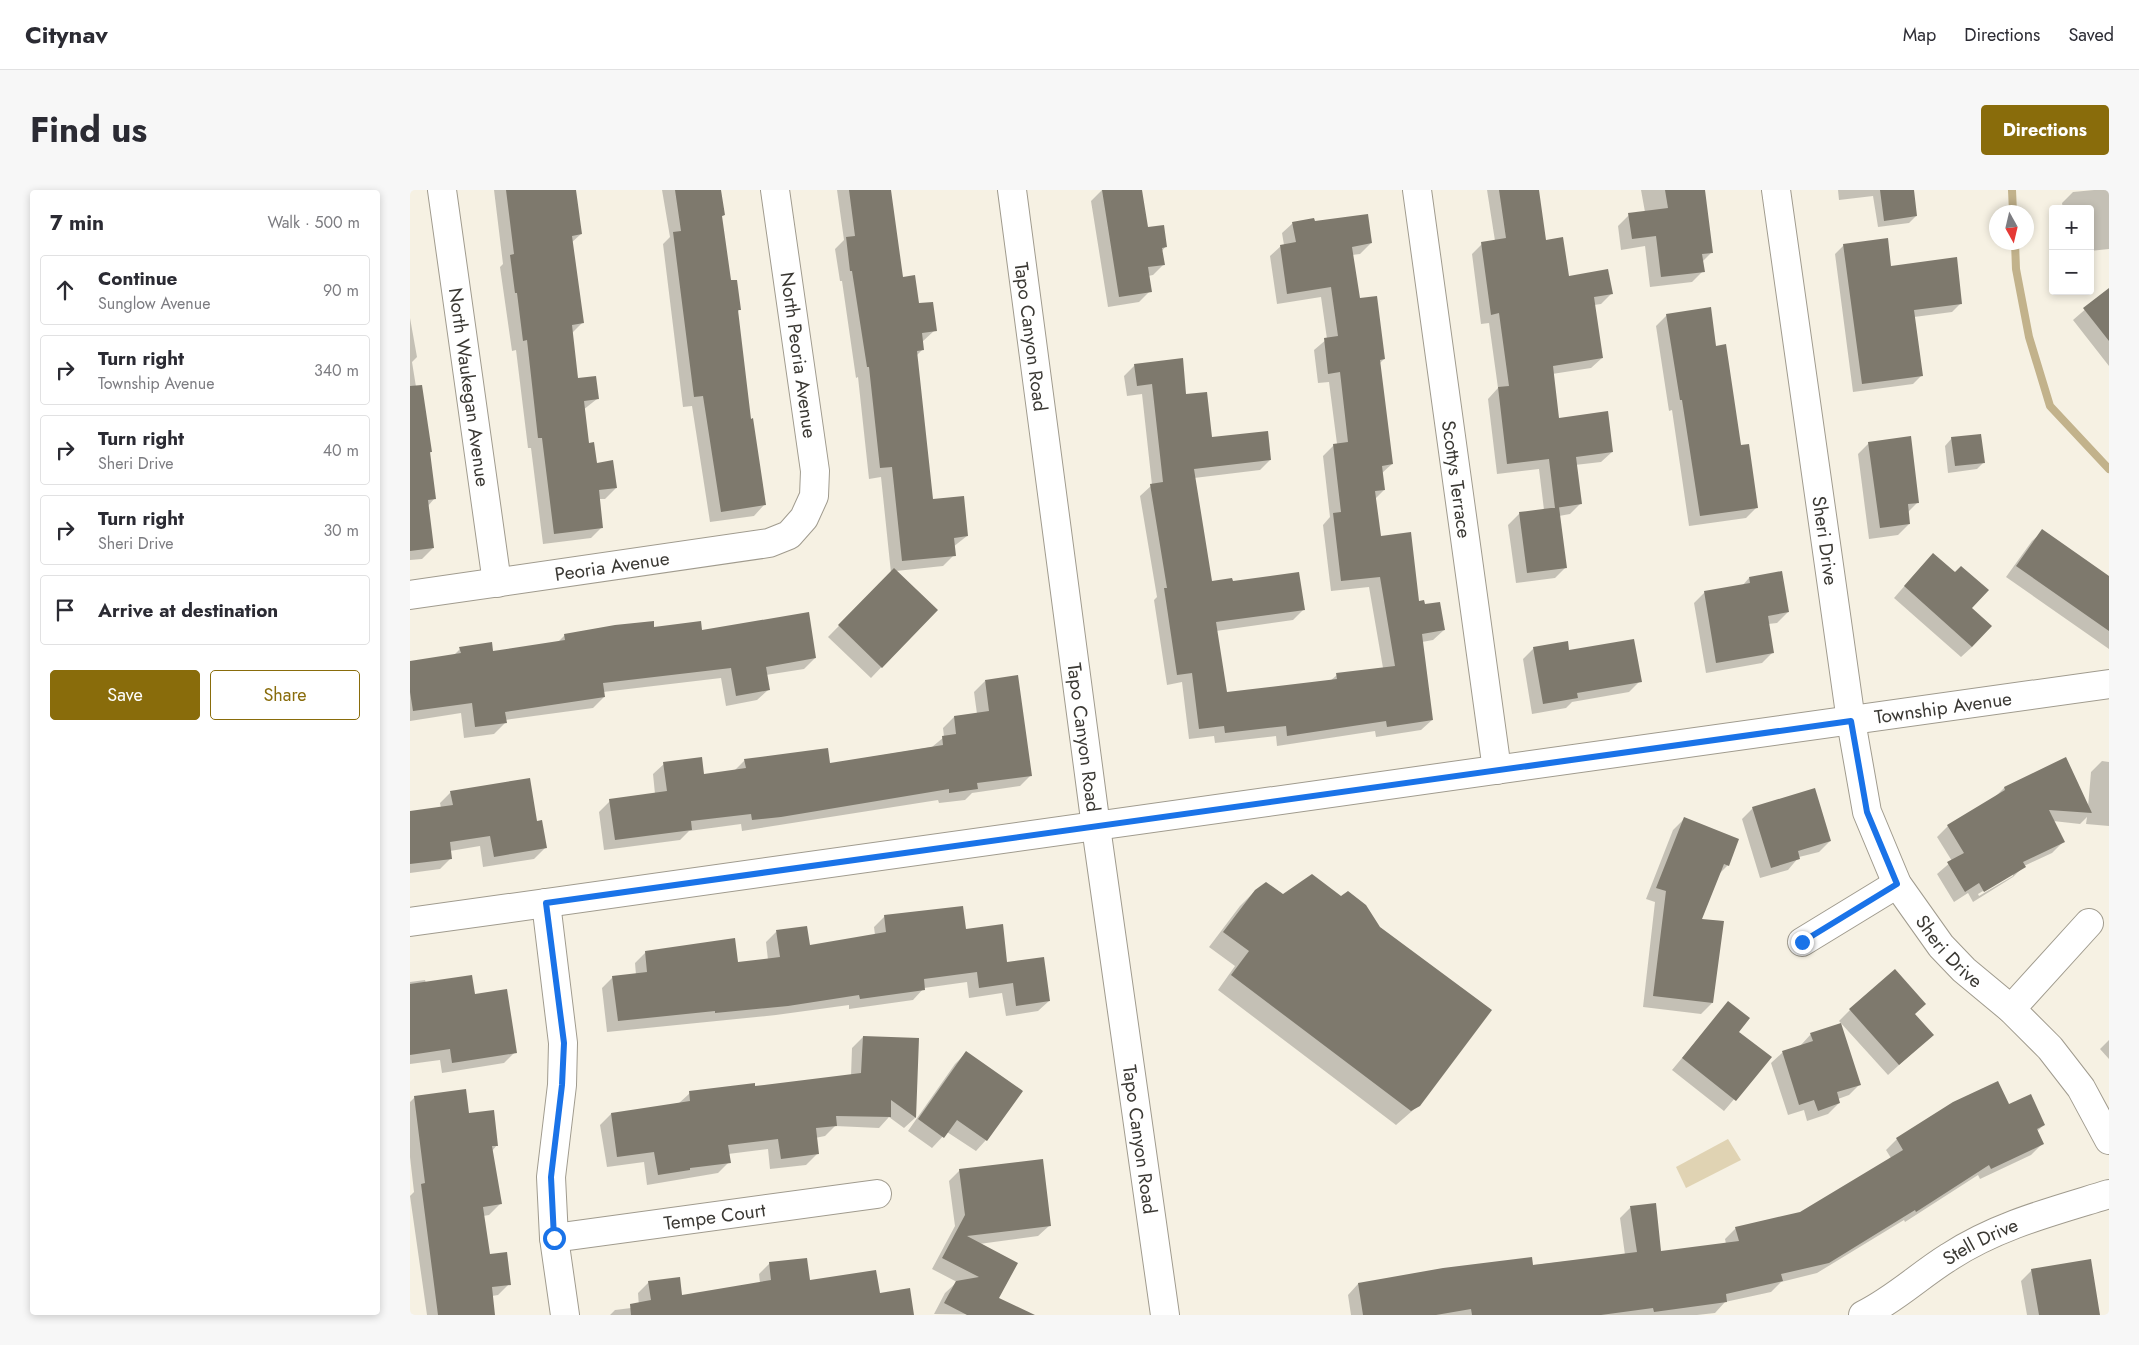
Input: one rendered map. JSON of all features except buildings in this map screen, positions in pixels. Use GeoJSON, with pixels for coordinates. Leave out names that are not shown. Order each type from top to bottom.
{"type":"FeatureCollection","features":[{"type":"Feature","properties":{"kind":"street","name":"North Waukegan Avenue"},"geometry":{"type":"LineString","coordinates":[[442,190],[497,584]]}},
{"type":"Feature","properties":{"kind":"street","name":"North Peoria Avenue"},"geometry":{"type":"LineString","coordinates":[[776,190],[815,471],[814,496],[804,518]]}},
{"type":"Feature","properties":{"kind":"street","name":"Tapo Canyon Road"},"geometry":{"type":"LineString","coordinates":[[1012,190],[1096,827],[1165,1315]]}},
{"type":"Feature","properties":{"kind":"street","name":"Scottys Terrace"},"geometry":{"type":"LineString","coordinates":[[1417,190],[1497,770]]}},
{"type":"Feature","properties":{"kind":"street","name":"Sheri Drive"},"geometry":{"type":"LineString","coordinates":[[1776,190],[1851,721],[1867,812],[1897,884],[1941,946],[1964,970],[2011,1009],[2050,1048],[2081,1088],[2109,1140]]}},
{"type":"Feature","properties":{"kind":"street","name":"Peoria Avenue"},"geometry":{"type":"LineString","coordinates":[[410,595],[497,584],[769,543],[790,535],[804,518]]}},
{"type":"Feature","properties":{"kind":"street","name":"Township Avenue"},"geometry":{"type":"LineString","coordinates":[[410,922],[2109,684]]}},
{"type":"Feature","properties":{"kind":"street"},"geometry":{"type":"LineString","coordinates":[[1802,942],[1897,884]]}},
{"type":"Feature","properties":{"kind":"street"},"geometry":{"type":"LineString","coordinates":[[546,903],[564,1043],[562,1085],[551,1177],[554,1238],[565,1315]]}},
{"type":"Feature","properties":{"kind":"street"},"geometry":{"type":"LineString","coordinates":[[2011,1009],[2089,923]]}},
{"type":"Feature","properties":{"kind":"street","name":"Tempe Court"},"geometry":{"type":"LineString","coordinates":[[554,1238],[877,1194]]}},
{"type":"Feature","properties":{"kind":"street","name":"Stell Drive"},"geometry":{"type":"LineString","coordinates":[[1863,1315],[1949,1256],[1992,1233],[2035,1216],[2109,1194]]}},
{"type":"Feature","properties":{"kind":"shaded area"},"geometry":{"type":"Polygon","coordinates":[[[1728,1139],[1741,1160],[1686,1188],[1676,1167],[1728,1139]]]}},
{"type":"Feature","properties":{"kind":"waterway"},"geometry":{"type":"LineString","coordinates":[[2012,190],[2013,205]]}},
{"type":"Feature","properties":{"kind":"waterway"},"geometry":{"type":"LineString","coordinates":[[2015,250],[2016,269],[2029,337],[2050,406],[2109,469]]}},
{"type":"Feature","properties":{"kind":"route"},"geometry":{"type":"LineString","coordinates":[[554,1238],[551,1177],[562,1085],[564,1043],[546,903],[1851,721],[1867,812],[1897,884],[1802,942]]}}]}
